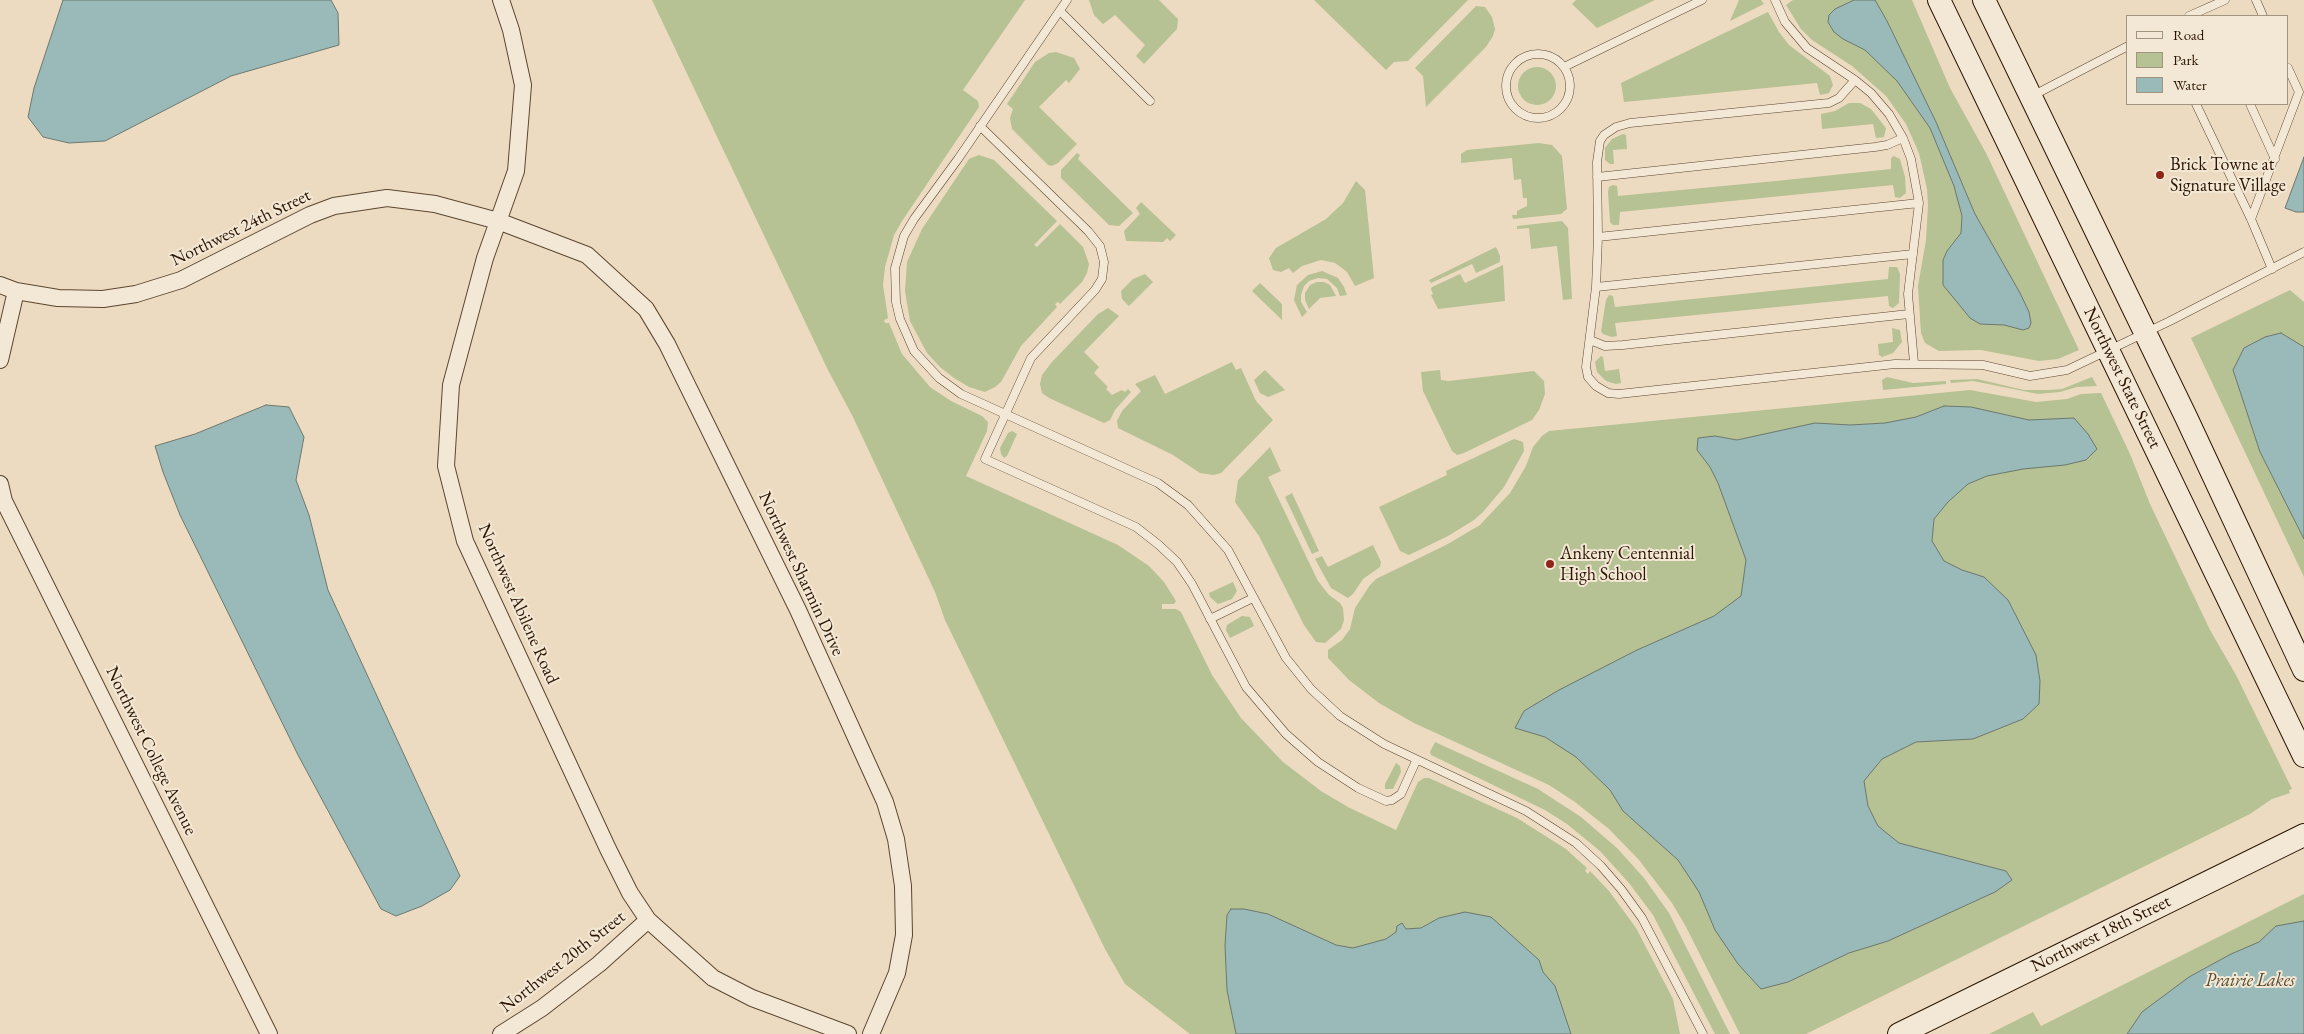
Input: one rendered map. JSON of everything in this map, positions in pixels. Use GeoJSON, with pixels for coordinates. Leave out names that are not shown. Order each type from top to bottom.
{"type":"FeatureCollection","features":[{"type":"Feature","properties":{"kind":"main road","name":"Northwest State Street"},"geometry":{"type":"LineString","coordinates":[[1939,0],[2304,756]]}},
{"type":"Feature","properties":{"kind":"main road"},"geometry":{"type":"LineString","coordinates":[[1984,0],[2145,332],[2304,670]]}},
{"type":"Feature","properties":{"kind":"main road","name":"Northwest 18th Street"},"geometry":{"type":"LineString","coordinates":[[1899,1034],[2304,835]]}},
{"type":"Feature","properties":{"kind":"street","name":"Northwest Abilene Road"},"geometry":{"type":"LineString","coordinates":[[500,0],[510,30],[523,85],[516,171],[485,258],[451,386],[446,466],[465,542],[612,858],[630,893],[648,920],[713,978],[752,998],[848,1034]]}},
{"type":"Feature","properties":{"kind":"street","name":"Northwest 24th Street"},"geometry":{"type":"LineString","coordinates":[[0,285],[16,291],[58,298],[103,299],[159,288],[182,280],[310,215],[334,206],[359,201],[388,198],[414,201],[498,222]]}},
{"type":"Feature","properties":{"kind":"street","name":"Northwest Sharmin Drive"},"geometry":{"type":"LineString","coordinates":[[498,222],[587,255],[646,308],[667,344],[798,610],[885,802],[896,839],[903,886],[904,935],[897,973],[872,1034]]}},
{"type":"Feature","properties":{"kind":"street"},"geometry":{"type":"LineString","coordinates":[[0,360],[16,291]]}},
{"type":"Feature","properties":{"kind":"street","name":"Northwest College Avenue"},"geometry":{"type":"LineString","coordinates":[[0,484],[4,501],[270,1034]]}},
{"type":"Feature","properties":{"kind":"street","name":"Northwest 20th Street"},"geometry":{"type":"LineString","coordinates":[[501,1034],[542,1008],[599,964],[648,920]]}},
{"type":"Feature","properties":{"kind":"lane"},"geometry":{"type":"LineString","coordinates":[[1067,0],[904,236],[895,268],[896,302],[907,337],[914,351],[925,366],[938,378],[961,394],[1158,483],[1172,491],[1200,515],[1228,550],[1286,658],[1311,689],[1355,727],[1416,760],[1526,811],[1576,843],[1601,866],[1642,918],[1703,1034]]}},
{"type":"Feature","properties":{"kind":"lane"},"geometry":{"type":"LineString","coordinates":[[1564,67],[1702,0]]}},
{"type":"Feature","properties":{"kind":"lane"},"geometry":{"type":"LineString","coordinates":[[1775,0],[1785,22],[1806,48],[1855,80],[1871,93],[1889,114],[1903,138],[1911,159],[1919,203],[1908,294],[1914,363]]}},
{"type":"Feature","properties":{"kind":"lane"},"geometry":{"type":"LineString","coordinates":[[2194,15],[2208,12],[2225,0]]}},
{"type":"Feature","properties":{"kind":"lane"},"geometry":{"type":"LineString","coordinates":[[2256,0],[2264,15]]}},
{"type":"Feature","properties":{"kind":"lane"},"geometry":{"type":"LineString","coordinates":[[1060,11],[1150,101]]}},
{"type":"Feature","properties":{"kind":"lane"},"geometry":{"type":"LineString","coordinates":[[2031,96],[2126,47]]}},
{"type":"Feature","properties":{"kind":"lane"},"geometry":{"type":"LineString","coordinates":[[1538,54],[1553,58],[1564,67],[1569,78],[1570,89],[1568,99],[1562,108],[1549,116],[1533,118],[1523,115],[1514,109],[1508,100],[1506,79],[1510,69],[1518,61],[1527,56],[1538,54]]}},
{"type":"Feature","properties":{"kind":"lane"},"geometry":{"type":"LineString","coordinates":[[2252,219],[2299,92],[2289,70]]}},
{"type":"Feature","properties":{"kind":"lane"},"geometry":{"type":"LineString","coordinates":[[1855,80],[1839,98],[1829,103],[1658,120],[1616,127],[1604,135],[1600,141],[1596,162],[1598,237],[1596,287],[1586,367],[1588,377],[1596,386],[1608,393],[1619,394],[1914,363],[1983,365],[2030,376],[2067,370],[2109,351],[2304,252]]}},
{"type":"Feature","properties":{"kind":"lane"},"geometry":{"type":"LineString","coordinates":[[2196,105],[2252,219],[2272,269]]}},
{"type":"Feature","properties":{"kind":"lane"},"geometry":{"type":"LineString","coordinates":[[2250,105],[2275,159]]}},
{"type":"Feature","properties":{"kind":"lane"},"geometry":{"type":"LineString","coordinates":[[980,126],[1088,231],[1100,246],[1104,262],[1099,284],[1031,358],[985,459],[1136,528],[1149,536],[1170,554],[1184,572],[1246,687],[1286,734],[1318,762],[1358,788],[1386,801],[1392,800],[1401,794],[1416,760]]}},
{"type":"Feature","properties":{"kind":"lane"},"geometry":{"type":"LineString","coordinates":[[1597,176],[1875,147],[1887,145],[1903,138]]}},
{"type":"Feature","properties":{"kind":"lane"},"geometry":{"type":"LineString","coordinates":[[1598,237],[1919,203]]}},
{"type":"Feature","properties":{"kind":"lane"},"geometry":{"type":"LineString","coordinates":[[1596,287],[1913,254]]}},
{"type":"Feature","properties":{"kind":"lane"},"geometry":{"type":"LineString","coordinates":[[1590,340],[1605,346],[1623,345],[1909,314]]}},
{"type":"Feature","properties":{"kind":"lane"},"geometry":{"type":"LineString","coordinates":[[1210,619],[1253,598]]}},
{"type":"Feature","properties":{"kind":"green space"},"geometry":{"type":"Polygon","coordinates":[[[652,0],[1025,0],[963,90],[978,101],[979,107],[902,221],[894,235],[885,267],[883,285],[888,318],[884,320],[885,323],[889,323],[902,354],[930,387],[951,401],[982,416],[988,422],[987,431],[966,476],[1118,545],[1149,566],[1164,582],[1176,601],[1174,604],[1162,604],[1162,609],[1176,609],[1181,612],[1212,675],[1241,718],[1283,762],[1321,791],[1348,807],[1396,830],[1418,782],[1424,778],[1429,778],[1517,818],[1566,849],[1587,868],[1585,871],[1588,874],[1590,871],[1609,891],[1636,928],[1673,999],[1680,1034],[1190,1034],[1125,984],[1105,949],[945,620],[935,592],[853,417],[828,370],[652,0]]]}},
{"type":"Feature","properties":{"kind":"green space"},"geometry":{"type":"Polygon","coordinates":[[[1089,0],[1159,0],[1178,19],[1177,29],[1144,64],[1136,56],[1145,45],[1115,15],[1103,24],[1094,15],[1089,0]]]}},
{"type":"Feature","properties":{"kind":"green space"},"geometry":{"type":"Polygon","coordinates":[[[1314,0],[1468,0],[1408,61],[1394,62],[1386,70],[1314,0]]]}},
{"type":"Feature","properties":{"kind":"green space"},"geometry":{"type":"Polygon","coordinates":[[[1576,0],[1655,0],[1597,28],[1572,4],[1576,0]]]}},
{"type":"Feature","properties":{"kind":"green space"},"geometry":{"type":"Polygon","coordinates":[[[1739,0],[1761,0],[1764,4],[1730,21],[1739,0]]]}},
{"type":"Feature","properties":{"kind":"green space"},"geometry":{"type":"Polygon","coordinates":[[[1793,0],[1912,0],[1950,88],[1986,153],[2079,350],[2058,359],[2039,361],[1981,350],[1939,351],[1925,343],[1921,333],[1918,286],[1926,240],[1928,206],[1927,189],[1919,153],[1906,124],[1886,96],[1852,66],[1812,40],[1801,29],[1786,5],[1793,0]]]}},
{"type":"Feature","properties":{"kind":"green space"},"geometry":{"type":"Polygon","coordinates":[[[1476,6],[1485,7],[1492,17],[1495,29],[1493,36],[1486,47],[1426,107],[1423,76],[1415,68],[1476,6]]]}},
{"type":"Feature","properties":{"kind":"green space"},"geometry":{"type":"Polygon","coordinates":[[[1768,12],[1789,45],[1830,76],[1833,85],[1829,93],[1820,95],[1817,83],[1624,102],[1621,83],[1768,12]]]}},
{"type":"Feature","properties":{"kind":"green space"},"geometry":{"type":"Polygon","coordinates":[[[1056,52],[1074,58],[1080,69],[1069,83],[1066,80],[1039,107],[1077,144],[1058,163],[1052,166],[1048,165],[1012,129],[1010,118],[1013,109],[1007,104],[1035,62],[1049,53],[1056,52]]]}},
{"type":"Feature","properties":{"kind":"green space"},"geometry":{"type":"Polygon","coordinates":[[[1537,67],[1551,72],[1556,86],[1551,100],[1537,105],[1523,100],[1518,86],[1523,72],[1537,67]]]}},
{"type":"Feature","properties":{"kind":"green space"},"geometry":{"type":"Polygon","coordinates":[[[1849,103],[1860,103],[1871,109],[1886,128],[1884,137],[1876,138],[1873,124],[1822,129],[1821,114],[1835,111],[1849,103]]]}},
{"type":"Feature","properties":{"kind":"green space"},"geometry":{"type":"Polygon","coordinates":[[[1623,134],[1626,135],[1627,149],[1613,150],[1614,164],[1610,164],[1605,160],[1605,148],[1612,139],[1623,134]]]}},
{"type":"Feature","properties":{"kind":"green space"},"geometry":{"type":"Polygon","coordinates":[[[1539,143],[1552,145],[1562,156],[1567,209],[1561,214],[1513,219],[1512,215],[1517,215],[1517,211],[1527,206],[1527,198],[1523,198],[1521,179],[1514,180],[1512,158],[1461,163],[1461,154],[1467,150],[1539,143]]]}},
{"type":"Feature","properties":{"kind":"green space"},"geometry":{"type":"Polygon","coordinates":[[[1077,153],[1080,155],[1078,159],[1133,213],[1119,226],[1109,225],[1061,178],[1061,170],[1077,153]]]}},
{"type":"Feature","properties":{"kind":"green space"},"geometry":{"type":"Polygon","coordinates":[[[979,155],[994,160],[1057,221],[1034,245],[1037,247],[1060,224],[1083,247],[1089,264],[1082,282],[1060,304],[1058,302],[1055,304],[1057,307],[1021,346],[1001,382],[985,392],[969,387],[954,378],[927,353],[910,321],[905,291],[907,262],[922,229],[969,159],[979,155]]]}},
{"type":"Feature","properties":{"kind":"green space"},"geometry":{"type":"Polygon","coordinates":[[[1894,156],[1900,159],[1905,177],[1906,193],[1900,198],[1895,197],[1893,185],[1620,212],[1619,225],[1613,225],[1610,222],[1608,192],[1609,187],[1613,185],[1617,186],[1618,196],[1776,181],[1891,169],[1891,158],[1894,156]]]}},
{"type":"Feature","properties":{"kind":"green space"},"geometry":{"type":"Polygon","coordinates":[[[1356,181],[1365,190],[1374,278],[1355,286],[1347,272],[1342,268],[1335,263],[1321,260],[1302,266],[1293,273],[1289,268],[1281,272],[1273,270],[1269,258],[1276,248],[1326,219],[1343,203],[1356,181]]]}},
{"type":"Feature","properties":{"kind":"green space"},"geometry":{"type":"Polygon","coordinates":[[[1141,202],[1176,235],[1170,241],[1167,238],[1163,242],[1126,241],[1124,231],[1140,214],[1136,208],[1141,202]]]}},
{"type":"Feature","properties":{"kind":"green space"},"geometry":{"type":"Polygon","coordinates":[[[1562,221],[1568,228],[1572,299],[1563,300],[1557,246],[1531,249],[1529,228],[1517,229],[1517,226],[1562,221]]]}},
{"type":"Feature","properties":{"kind":"green space"},"geometry":{"type":"Polygon","coordinates":[[[1496,247],[1500,256],[1500,262],[1476,273],[1472,264],[1431,283],[1429,280],[1496,247]]]}},
{"type":"Feature","properties":{"kind":"green space"},"geometry":{"type":"Polygon","coordinates":[[[1503,265],[1505,301],[1438,309],[1431,295],[1433,294],[1432,287],[1460,274],[1465,283],[1503,265]]]}},
{"type":"Feature","properties":{"kind":"green space"},"geometry":{"type":"Polygon","coordinates":[[[1889,267],[1897,267],[1900,274],[1899,303],[1893,308],[1889,306],[1888,296],[1615,323],[1617,336],[1612,337],[1603,334],[1601,331],[1606,300],[1609,295],[1613,296],[1615,307],[1888,279],[1889,267]]]}},
{"type":"Feature","properties":{"kind":"green space"},"geometry":{"type":"Polygon","coordinates":[[[1322,271],[1338,278],[1347,295],[1340,296],[1337,288],[1327,279],[1318,278],[1309,281],[1304,286],[1301,295],[1301,302],[1307,312],[1302,317],[1294,300],[1297,285],[1308,275],[1322,271]]]}},
{"type":"Feature","properties":{"kind":"green space"},"geometry":{"type":"Polygon","coordinates":[[[1145,274],[1153,282],[1129,306],[1122,299],[1121,291],[1133,279],[1145,274]]]}},
{"type":"Feature","properties":{"kind":"green space"},"geometry":{"type":"Polygon","coordinates":[[[1324,282],[1330,285],[1336,296],[1320,298],[1309,309],[1305,300],[1305,293],[1310,285],[1324,282]]]}},
{"type":"Feature","properties":{"kind":"green space"},"geometry":{"type":"Polygon","coordinates":[[[1260,283],[1282,304],[1282,320],[1252,291],[1260,283]]]}},
{"type":"Feature","properties":{"kind":"green space"},"geometry":{"type":"Polygon","coordinates":[[[2290,290],[2304,302],[2304,577],[2191,338],[2290,290]]]}},
{"type":"Feature","properties":{"kind":"green space"},"geometry":{"type":"Polygon","coordinates":[[[1108,308],[1119,316],[1084,352],[1099,367],[1094,373],[1108,387],[1106,389],[1112,395],[1122,390],[1125,392],[1128,389],[1131,392],[1115,410],[1110,420],[1104,423],[1049,398],[1042,393],[1040,384],[1042,375],[1052,362],[1098,314],[1108,308]]]}},
{"type":"Feature","properties":{"kind":"green space"},"geometry":{"type":"Polygon","coordinates":[[[1892,328],[1900,330],[1902,342],[1893,353],[1882,357],[1879,355],[1878,344],[1893,342],[1892,328]]]}},
{"type":"Feature","properties":{"kind":"green space"},"geometry":{"type":"Polygon","coordinates":[[[1601,356],[1603,357],[1605,371],[1619,369],[1621,383],[1616,384],[1606,381],[1597,372],[1595,362],[1601,356]]]}},
{"type":"Feature","properties":{"kind":"green space"},"geometry":{"type":"Polygon","coordinates":[[[1232,362],[1236,370],[1241,368],[1256,401],[1273,420],[1221,473],[1213,475],[1200,473],[1173,455],[1118,428],[1117,421],[1122,411],[1141,391],[1135,384],[1155,375],[1165,394],[1232,362]]]}},
{"type":"Feature","properties":{"kind":"green space"},"geometry":{"type":"Polygon","coordinates":[[[1265,370],[1285,390],[1268,397],[1260,393],[1254,380],[1265,370]]]}},
{"type":"Feature","properties":{"kind":"green space"},"geometry":{"type":"Polygon","coordinates":[[[1440,370],[1441,380],[1449,381],[1534,371],[1544,381],[1545,394],[1539,410],[1532,420],[1457,455],[1452,451],[1423,391],[1421,372],[1440,370]]]}},
{"type":"Feature","properties":{"kind":"green space"},"geometry":{"type":"Polygon","coordinates":[[[1887,377],[1913,383],[1946,381],[1946,384],[1883,390],[1882,380],[1887,377]]]}},
{"type":"Feature","properties":{"kind":"green space"},"geometry":{"type":"Polygon","coordinates":[[[2092,377],[2097,386],[2077,387],[2060,392],[2038,394],[1973,381],[1951,383],[1950,380],[1977,379],[2024,390],[2049,390],[2062,389],[2092,377]]]}},
{"type":"Feature","properties":{"kind":"green space"},"geometry":{"type":"Polygon","coordinates":[[[1970,390],[2036,402],[2067,399],[2081,394],[2101,393],[2130,454],[2150,504],[2210,630],[2236,675],[2292,789],[2289,790],[2290,793],[2272,799],[2250,814],[1806,1034],[1740,1034],[1672,903],[1639,860],[1609,829],[1575,802],[1549,785],[1414,723],[1379,703],[1349,680],[1328,658],[1328,650],[1342,640],[1350,629],[1355,608],[1370,585],[1376,579],[1446,545],[1480,525],[1510,493],[1526,466],[1533,447],[1549,431],[1970,390]]]}},
{"type":"Feature","properties":{"kind":"green space"},"geometry":{"type":"Polygon","coordinates":[[[1012,431],[1017,434],[1007,456],[1004,458],[1000,448],[1008,433],[1012,431]]]}},
{"type":"Feature","properties":{"kind":"green space"},"geometry":{"type":"Polygon","coordinates":[[[1514,439],[1523,442],[1524,451],[1504,487],[1483,512],[1474,520],[1448,536],[1409,555],[1400,551],[1379,507],[1447,475],[1446,471],[1514,439]]]}},
{"type":"Feature","properties":{"kind":"green space"},"geometry":{"type":"Polygon","coordinates":[[[1270,447],[1281,471],[1268,477],[1318,581],[1343,608],[1344,620],[1341,629],[1325,643],[1316,642],[1304,625],[1259,536],[1235,502],[1238,480],[1270,447]]]}},
{"type":"Feature","properties":{"kind":"green space"},"geometry":{"type":"Polygon","coordinates":[[[1292,493],[1319,551],[1312,554],[1285,497],[1292,493]]]}},
{"type":"Feature","properties":{"kind":"green space"},"geometry":{"type":"Polygon","coordinates":[[[1373,545],[1381,562],[1380,567],[1363,579],[1348,598],[1331,588],[1315,559],[1322,556],[1328,567],[1373,545]]]}},
{"type":"Feature","properties":{"kind":"green space"},"geometry":{"type":"Polygon","coordinates":[[[1233,582],[1237,591],[1232,599],[1218,604],[1210,597],[1209,593],[1233,582]]]}},
{"type":"Feature","properties":{"kind":"green space"},"geometry":{"type":"Polygon","coordinates":[[[1242,616],[1250,617],[1254,626],[1230,638],[1226,630],[1227,625],[1242,616]]]}},
{"type":"Feature","properties":{"kind":"green space"},"geometry":{"type":"Polygon","coordinates":[[[1435,742],[1538,789],[1581,817],[1617,848],[1644,878],[1669,913],[1730,1034],[1715,1034],[1653,915],[1629,883],[1600,851],[1567,824],[1545,810],[1431,755],[1430,752],[1435,742]]]}},
{"type":"Feature","properties":{"kind":"green space"},"geometry":{"type":"Polygon","coordinates":[[[1396,763],[1400,766],[1401,772],[1393,789],[1385,789],[1385,784],[1396,763]]]}},
{"type":"Feature","properties":{"kind":"green space","name":"Prairie Lakes"},"geometry":{"type":"Polygon","coordinates":[[[2304,894],[2304,1034],[1989,1034],[2033,1012],[2041,1026],[2304,894]]]}},
{"type":"Feature","properties":{"kind":"water"},"geometry":{"type":"Polygon","coordinates":[[[63,0],[331,0],[338,13],[339,45],[231,76],[105,141],[69,143],[43,137],[28,117],[34,88],[63,0]]]}},
{"type":"Feature","properties":{"kind":"water"},"geometry":{"type":"Polygon","coordinates":[[[1854,0],[1875,0],[1887,21],[1936,122],[1975,214],[2029,312],[2031,323],[2029,328],[2023,330],[2004,325],[1980,324],[1970,318],[1943,285],[1943,260],[1947,251],[1961,233],[1962,216],[1954,186],[1930,128],[1897,81],[1865,50],[1843,39],[1834,32],[1828,22],[1829,15],[1835,9],[1854,0]]]}},
{"type":"Feature","properties":{"kind":"water"},"geometry":{"type":"Polygon","coordinates":[[[2304,157],[2304,212],[2296,212],[2285,208],[2304,157]]]}},
{"type":"Feature","properties":{"kind":"water"},"geometry":{"type":"Polygon","coordinates":[[[2281,333],[2304,347],[2304,539],[2260,452],[2233,370],[2244,348],[2265,337],[2281,333]]]}},
{"type":"Feature","properties":{"kind":"water"},"geometry":{"type":"Polygon","coordinates":[[[266,405],[289,407],[304,437],[296,480],[309,515],[328,590],[460,876],[450,890],[422,906],[396,916],[381,909],[298,755],[180,515],[155,446],[195,434],[266,405]]]}},
{"type":"Feature","properties":{"kind":"water"},"geometry":{"type":"Polygon","coordinates":[[[1944,406],[1971,407],[2029,420],[2074,418],[2088,434],[2097,449],[2086,460],[2065,465],[2023,469],[1987,476],[1968,484],[1948,502],[1934,519],[1932,541],[1944,561],[1962,570],[1984,577],[2008,600],[2036,655],[2040,681],[2039,704],[2023,719],[1973,739],[1916,742],[1882,759],[1864,781],[1868,806],[1878,826],[1899,843],[2006,871],[2012,880],[1995,892],[1888,941],[1849,953],[1788,982],[1761,989],[1738,964],[1715,930],[1699,892],[1678,860],[1623,811],[1610,790],[1576,757],[1545,737],[1515,728],[1524,711],[1559,690],[1637,650],[1714,616],[1741,596],[1746,560],[1718,483],[1710,467],[1697,450],[1698,438],[1715,436],[1737,440],[1815,423],[1850,425],[1885,423],[1916,417],[1944,406]]]}},
{"type":"Feature","properties":{"kind":"water"},"geometry":{"type":"Polygon","coordinates":[[[1231,909],[1244,909],[1268,914],[1336,945],[1353,948],[1386,939],[1396,932],[1397,926],[1402,923],[1406,929],[1421,928],[1439,918],[1465,912],[1491,917],[1539,960],[1543,972],[1555,986],[1571,1034],[1236,1034],[1227,990],[1225,946],[1227,915],[1231,909]]]}},
{"type":"Feature","properties":{"kind":"water","name":"Prairie Lakes"},"geometry":{"type":"Polygon","coordinates":[[[2304,921],[2304,1034],[2127,1034],[2142,1012],[2189,977],[2231,954],[2259,942],[2276,926],[2304,921]]]}},
{"type":"Feature","properties":{"kind":"place","name":"Brick Towne at Signature Village"},"geometry":{"type":"Point","coordinates":[2160,175]}},
{"type":"Feature","properties":{"kind":"place","name":"Ankeny Centennial High School"},"geometry":{"type":"Point","coordinates":[1550,564]}}]}
